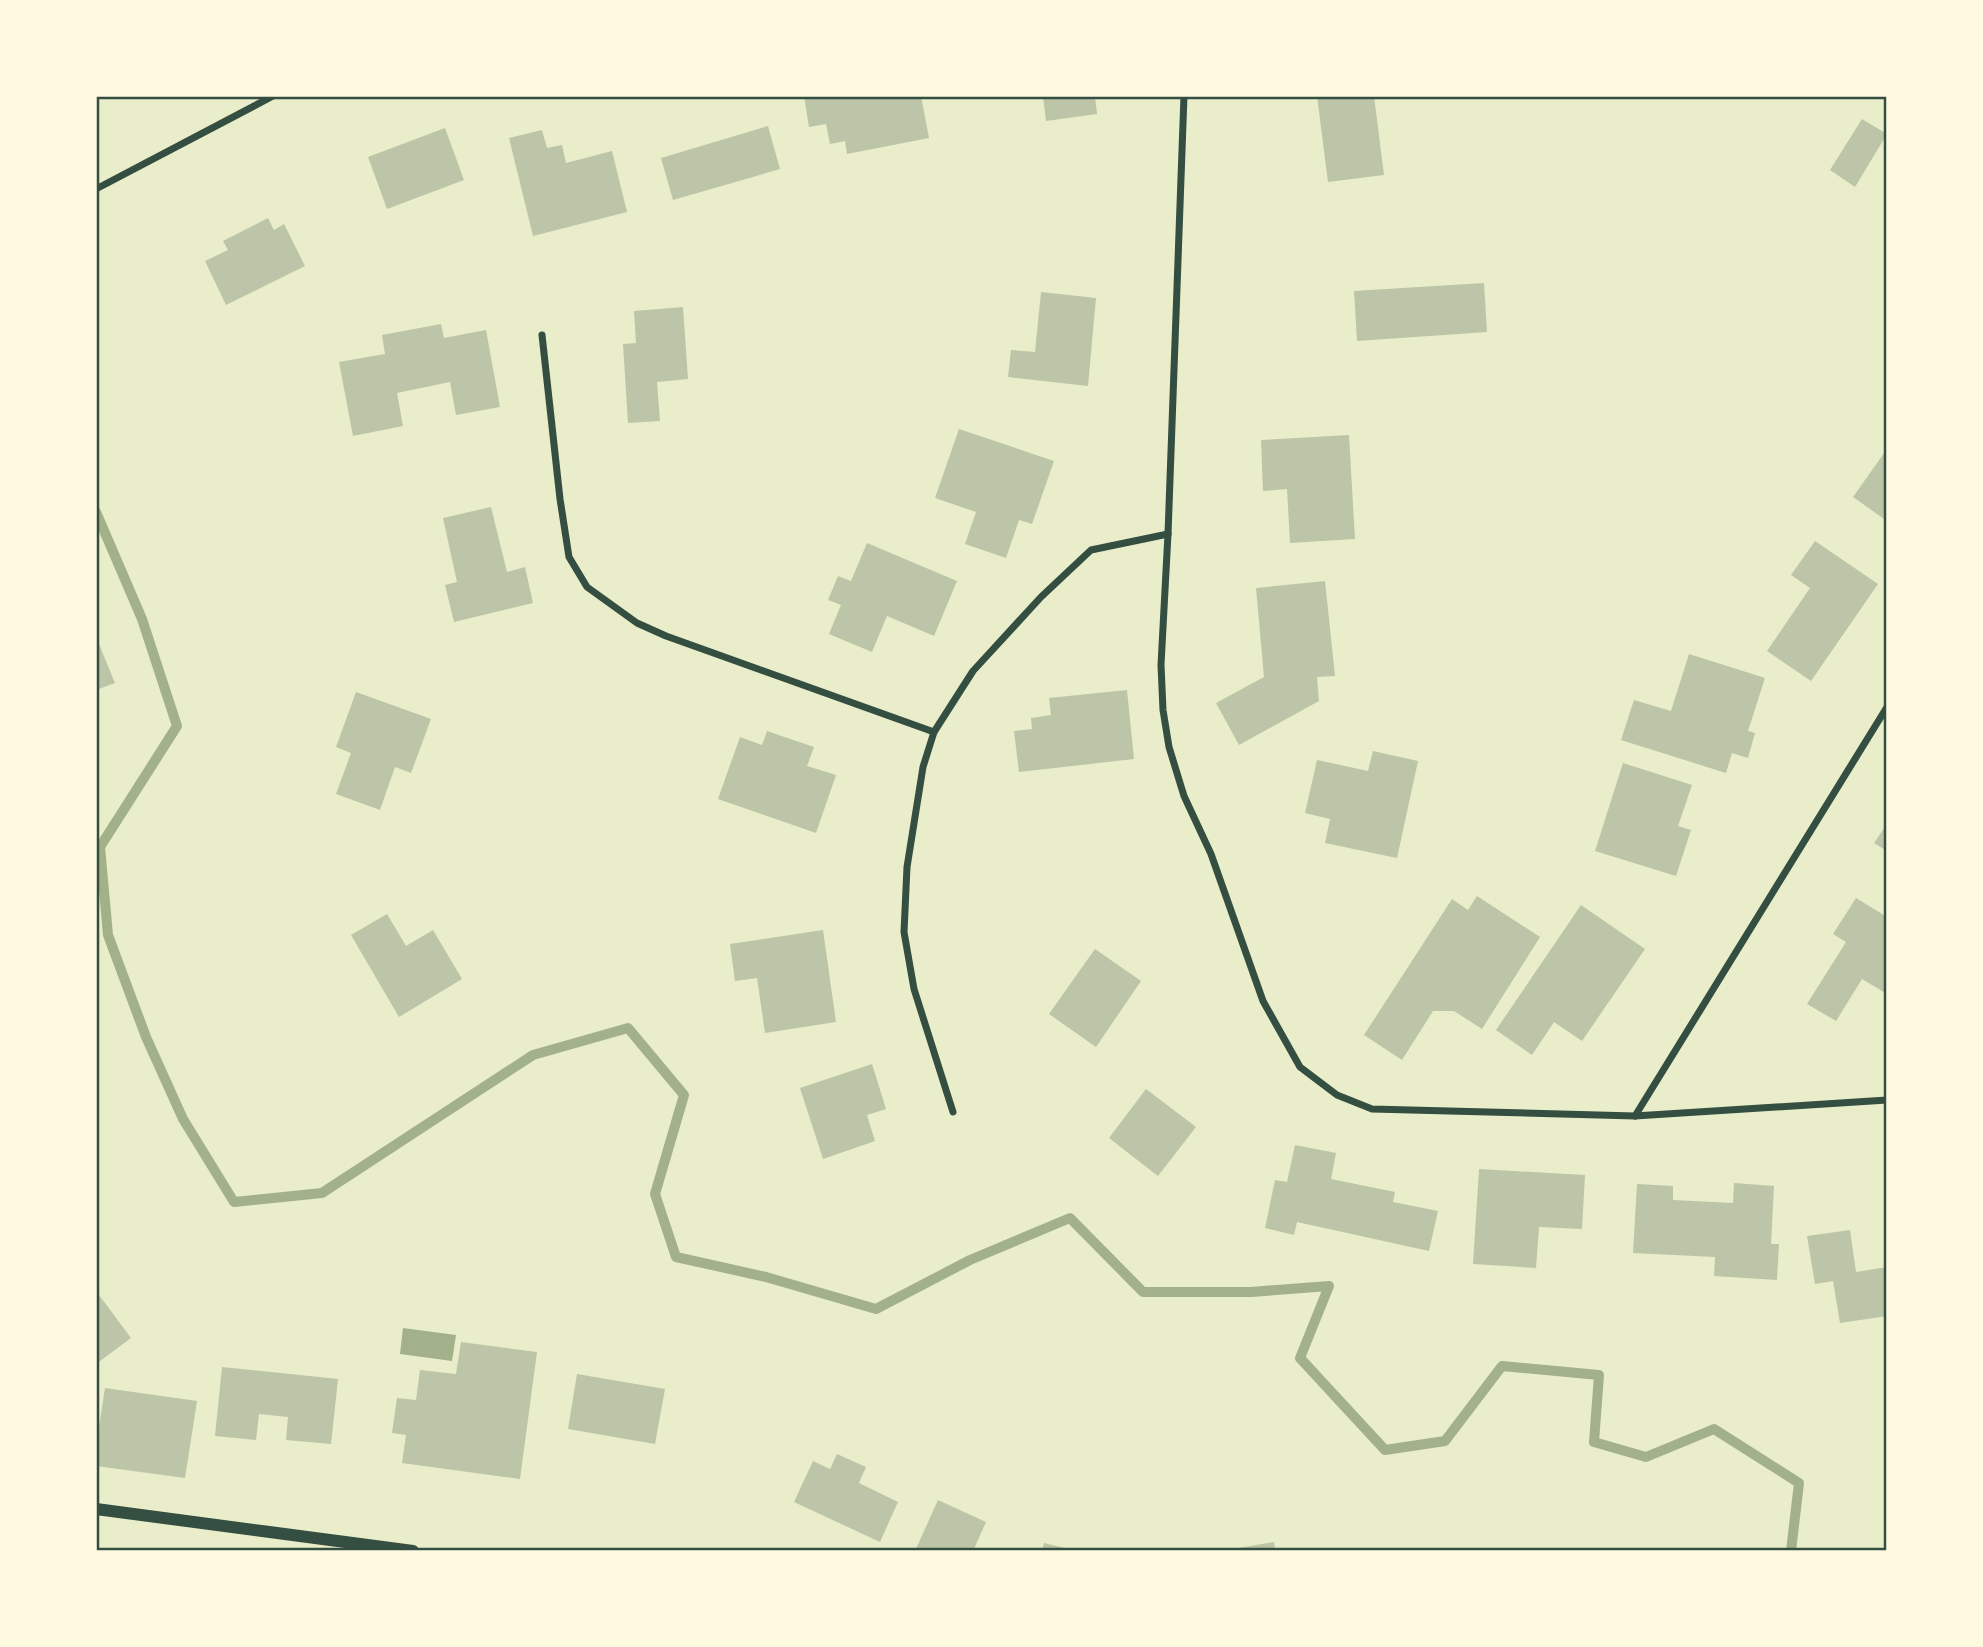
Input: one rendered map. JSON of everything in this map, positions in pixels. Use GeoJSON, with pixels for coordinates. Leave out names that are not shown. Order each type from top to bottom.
{"type":"FeatureCollection","features":[{"type":"Feature","properties":{"kind":"street"},"geometry":{"type":"LineString","coordinates":[[96,190],[273,96]]}},
{"type":"Feature","properties":{"kind":"street"},"geometry":{"type":"LineString","coordinates":[[1184,96],[1161,665],[1163,710],[1169,747],[1184,796],[1211,854],[1263,1001],[1300,1067],[1337,1095],[1372,1109],[1635,1116],[1887,1100]]}},
{"type":"Feature","properties":{"kind":"street"},"geometry":{"type":"LineString","coordinates":[[542,335],[569,556],[587,587],[637,623],[666,636],[934,732]]}},
{"type":"Feature","properties":{"kind":"street"},"geometry":{"type":"LineString","coordinates":[[953,1112],[914,989],[904,932],[906,867],[923,767],[934,732],[973,671],[1041,597],[1091,550],[1168,534]]}},
{"type":"Feature","properties":{"kind":"street"},"geometry":{"type":"LineString","coordinates":[[1635,1116],[1887,708]]}},
{"type":"Feature","properties":{"kind":"street"},"geometry":{"type":"LineString","coordinates":[[96,1509],[414,1551]]}},
{"type":"Feature","properties":{"kind":"shaded area"},"geometry":{"type":"Polygon","coordinates":[[[403,1328],[456,1335],[452,1361],[400,1354],[403,1328]]]}},
{"type":"Feature","properties":{"kind":"building"},"geometry":{"type":"Polygon","coordinates":[[[804,96],[921,96],[929,138],[847,154],[845,141],[830,144],[826,124],[809,127],[804,96]]]}},
{"type":"Feature","properties":{"kind":"building"},"geometry":{"type":"Polygon","coordinates":[[[1043,96],[1095,96],[1097,114],[1046,121],[1043,96]]]}},
{"type":"Feature","properties":{"kind":"building"},"geometry":{"type":"Polygon","coordinates":[[[1317,96],[1374,96],[1384,175],[1328,182],[1317,96]]]}},
{"type":"Feature","properties":{"kind":"building"},"geometry":{"type":"Polygon","coordinates":[[[1862,119],[1887,134],[1855,187],[1830,170],[1862,119]]]}},
{"type":"Feature","properties":{"kind":"building"},"geometry":{"type":"Polygon","coordinates":[[[768,126],[780,169],[673,200],[661,158],[768,126]]]}},
{"type":"Feature","properties":{"kind":"building"},"geometry":{"type":"Polygon","coordinates":[[[445,128],[464,180],[387,209],[368,157],[445,128]]]}},
{"type":"Feature","properties":{"kind":"building"},"geometry":{"type":"Polygon","coordinates":[[[542,130],[547,148],[562,145],[566,163],[612,151],[627,212],[533,236],[509,138],[542,130]]]}},
{"type":"Feature","properties":{"kind":"building"},"geometry":{"type":"Polygon","coordinates":[[[268,218],[274,230],[284,224],[305,266],[226,305],[205,261],[228,250],[223,241],[268,218]]]}},
{"type":"Feature","properties":{"kind":"building"},"geometry":{"type":"Polygon","coordinates":[[[1484,283],[1487,332],[1357,341],[1354,291],[1484,283]]]}},
{"type":"Feature","properties":{"kind":"building"},"geometry":{"type":"Polygon","coordinates":[[[1041,292],[1096,298],[1088,386],[1008,377],[1011,350],[1035,352],[1041,292]]]}},
{"type":"Feature","properties":{"kind":"building"},"geometry":{"type":"Polygon","coordinates":[[[683,307],[688,379],[657,382],[660,421],[628,423],[623,344],[636,343],[634,311],[683,307]]]}},
{"type":"Feature","properties":{"kind":"building"},"geometry":{"type":"Polygon","coordinates":[[[441,324],[444,338],[486,330],[500,407],[456,415],[450,382],[397,393],[403,426],[353,436],[339,362],[385,354],[382,335],[441,324]]]}},
{"type":"Feature","properties":{"kind":"building"},"geometry":{"type":"Polygon","coordinates":[[[959,429],[1054,461],[1032,524],[1019,520],[1006,558],[965,544],[976,512],[935,498],[959,429]]]}},
{"type":"Feature","properties":{"kind":"building"},"geometry":{"type":"Polygon","coordinates":[[[1349,435],[1355,539],[1290,543],[1287,489],[1263,491],[1261,440],[1349,435]]]}},
{"type":"Feature","properties":{"kind":"building"},"geometry":{"type":"Polygon","coordinates":[[[1887,449],[1887,521],[1853,497],[1887,449]]]}},
{"type":"Feature","properties":{"kind":"building"},"geometry":{"type":"Polygon","coordinates":[[[491,507],[507,572],[525,567],[533,603],[454,622],[445,585],[457,582],[443,518],[491,507]]]}},
{"type":"Feature","properties":{"kind":"building"},"geometry":{"type":"Polygon","coordinates":[[[1815,541],[1878,584],[1811,681],[1767,651],[1810,588],[1791,575],[1815,541]]]}},
{"type":"Feature","properties":{"kind":"building"},"geometry":{"type":"Polygon","coordinates":[[[867,543],[957,581],[934,636],[887,616],[872,652],[829,634],[841,605],[828,600],[838,576],[851,581],[867,543]]]}},
{"type":"Feature","properties":{"kind":"building"},"geometry":{"type":"Polygon","coordinates":[[[1325,581],[1335,676],[1317,677],[1319,701],[1239,745],[1216,703],[1264,677],[1256,588],[1325,581]]]}},
{"type":"Feature","properties":{"kind":"building"},"geometry":{"type":"Polygon","coordinates":[[[96,637],[115,683],[96,690],[96,637]]]}},
{"type":"Feature","properties":{"kind":"building"},"geometry":{"type":"Polygon","coordinates":[[[1689,654],[1765,678],[1748,731],[1755,733],[1748,758],[1732,753],[1726,773],[1621,740],[1634,700],[1671,711],[1689,654]]]}},
{"type":"Feature","properties":{"kind":"building"},"geometry":{"type":"Polygon","coordinates":[[[1127,690],[1134,759],[1019,772],[1014,731],[1032,729],[1031,718],[1051,715],[1049,698],[1127,690]]]}},
{"type":"Feature","properties":{"kind":"building"},"geometry":{"type":"Polygon","coordinates":[[[356,692],[431,719],[411,773],[395,767],[380,810],[336,794],[351,753],[336,747],[356,692]]]}},
{"type":"Feature","properties":{"kind":"building"},"geometry":{"type":"Polygon","coordinates":[[[767,731],[814,747],[807,766],[836,775],[816,833],[718,799],[740,737],[762,745],[767,731]]]}},
{"type":"Feature","properties":{"kind":"building"},"geometry":{"type":"Polygon","coordinates":[[[1373,751],[1418,761],[1397,858],[1325,843],[1330,819],[1305,813],[1317,760],[1368,771],[1373,751]]]}},
{"type":"Feature","properties":{"kind":"building"},"geometry":{"type":"Polygon","coordinates":[[[1623,763],[1692,785],[1678,826],[1691,830],[1676,876],[1595,851],[1623,763]]]}},
{"type":"Feature","properties":{"kind":"building"},"geometry":{"type":"Polygon","coordinates":[[[1887,824],[1887,851],[1874,843],[1887,824]]]}},
{"type":"Feature","properties":{"kind":"building"},"geometry":{"type":"Polygon","coordinates":[[[1477,896],[1540,937],[1482,1029],[1454,1011],[1433,1011],[1402,1060],[1364,1035],[1452,899],[1468,910],[1477,896]]]}},
{"type":"Feature","properties":{"kind":"building"},"geometry":{"type":"Polygon","coordinates":[[[1856,898],[1887,917],[1887,994],[1862,979],[1836,1021],[1807,1004],[1846,942],[1833,934],[1856,898]]]}},
{"type":"Feature","properties":{"kind":"building"},"geometry":{"type":"Polygon","coordinates":[[[1581,905],[1645,949],[1582,1041],[1554,1022],[1532,1055],[1496,1030],[1581,905]]]}},
{"type":"Feature","properties":{"kind":"building"},"geometry":{"type":"Polygon","coordinates":[[[387,914],[406,946],[433,930],[462,979],[399,1017],[351,935],[387,914]]]}},
{"type":"Feature","properties":{"kind":"building"},"geometry":{"type":"Polygon","coordinates":[[[823,930],[836,1022],[765,1033],[757,978],[735,981],[730,944],[823,930]]]}},
{"type":"Feature","properties":{"kind":"building"},"geometry":{"type":"Polygon","coordinates":[[[1095,949],[1141,981],[1096,1047],[1049,1014],[1095,949]]]}},
{"type":"Feature","properties":{"kind":"building"},"geometry":{"type":"Polygon","coordinates":[[[872,1064],[886,1109],[867,1115],[875,1141],[823,1159],[800,1088],[872,1064]]]}},
{"type":"Feature","properties":{"kind":"building"},"geometry":{"type":"Polygon","coordinates":[[[1146,1089],[1196,1127],[1158,1176],[1109,1138],[1146,1089]]]}},
{"type":"Feature","properties":{"kind":"building"},"geometry":{"type":"Polygon","coordinates":[[[1295,1145],[1336,1153],[1331,1179],[1395,1192],[1393,1202],[1438,1211],[1429,1251],[1297,1222],[1294,1235],[1265,1228],[1275,1180],[1287,1182],[1295,1145]]]}},
{"type":"Feature","properties":{"kind":"building"},"geometry":{"type":"Polygon","coordinates":[[[1479,1169],[1585,1175],[1582,1229],[1539,1227],[1536,1268],[1473,1264],[1479,1169]]]}},
{"type":"Feature","properties":{"kind":"building"},"geometry":{"type":"Polygon","coordinates":[[[1734,1183],[1774,1186],[1771,1244],[1779,1244],[1777,1280],[1714,1276],[1715,1257],[1633,1253],[1637,1184],[1673,1186],[1673,1200],[1733,1203],[1734,1183]]]}},
{"type":"Feature","properties":{"kind":"building"},"geometry":{"type":"Polygon","coordinates":[[[1850,1230],[1856,1272],[1887,1267],[1887,1316],[1840,1323],[1833,1281],[1815,1284],[1807,1236],[1850,1230]]]}},
{"type":"Feature","properties":{"kind":"building"},"geometry":{"type":"Polygon","coordinates":[[[96,1291],[131,1338],[96,1364],[96,1291]]]}},
{"type":"Feature","properties":{"kind":"building"},"geometry":{"type":"Polygon","coordinates":[[[461,1342],[537,1352],[520,1479],[402,1463],[406,1435],[392,1433],[397,1398],[416,1400],[420,1370],[456,1374],[461,1342]]]}},
{"type":"Feature","properties":{"kind":"building"},"geometry":{"type":"Polygon","coordinates":[[[222,1367],[338,1379],[331,1444],[286,1440],[288,1417],[259,1414],[256,1440],[215,1436],[222,1367]]]}},
{"type":"Feature","properties":{"kind":"building"},"geometry":{"type":"Polygon","coordinates":[[[577,1374],[665,1389],[655,1444],[568,1429],[577,1374]]]}},
{"type":"Feature","properties":{"kind":"building"},"geometry":{"type":"Polygon","coordinates":[[[105,1388],[197,1401],[185,1478],[96,1466],[96,1447],[105,1388]]]}},
{"type":"Feature","properties":{"kind":"building"},"geometry":{"type":"Polygon","coordinates":[[[837,1454],[866,1467],[859,1483],[898,1502],[880,1542],[794,1502],[813,1461],[830,1469],[837,1454]]]}},
{"type":"Feature","properties":{"kind":"building"},"geometry":{"type":"Polygon","coordinates":[[[938,1500],[986,1522],[973,1551],[915,1551],[938,1500]]]}},
{"type":"Feature","properties":{"kind":"building"},"geometry":{"type":"Polygon","coordinates":[[[1274,1542],[1275,1551],[1233,1551],[1233,1549],[1274,1542]]]}},
{"type":"Feature","properties":{"kind":"building"},"geometry":{"type":"Polygon","coordinates":[[[1044,1543],[1073,1550],[1073,1551],[1042,1551],[1044,1543]]]}},
{"type":"Feature","properties":{"kind":"waterway"},"geometry":{"type":"LineString","coordinates":[[96,512],[142,619],[177,726],[100,847],[108,935],[146,1037],[183,1119],[234,1202],[322,1193],[533,1055],[628,1028],[684,1095],[655,1194],[676,1257],[766,1277],[876,1309],[970,1260],[1070,1218],[1143,1292],[1251,1292],[1329,1286],[1300,1358],[1385,1450],[1445,1441],[1502,1366],[1599,1375],[1594,1442],[1646,1457],[1714,1429],[1799,1483],[1791,1551]]}}]}
